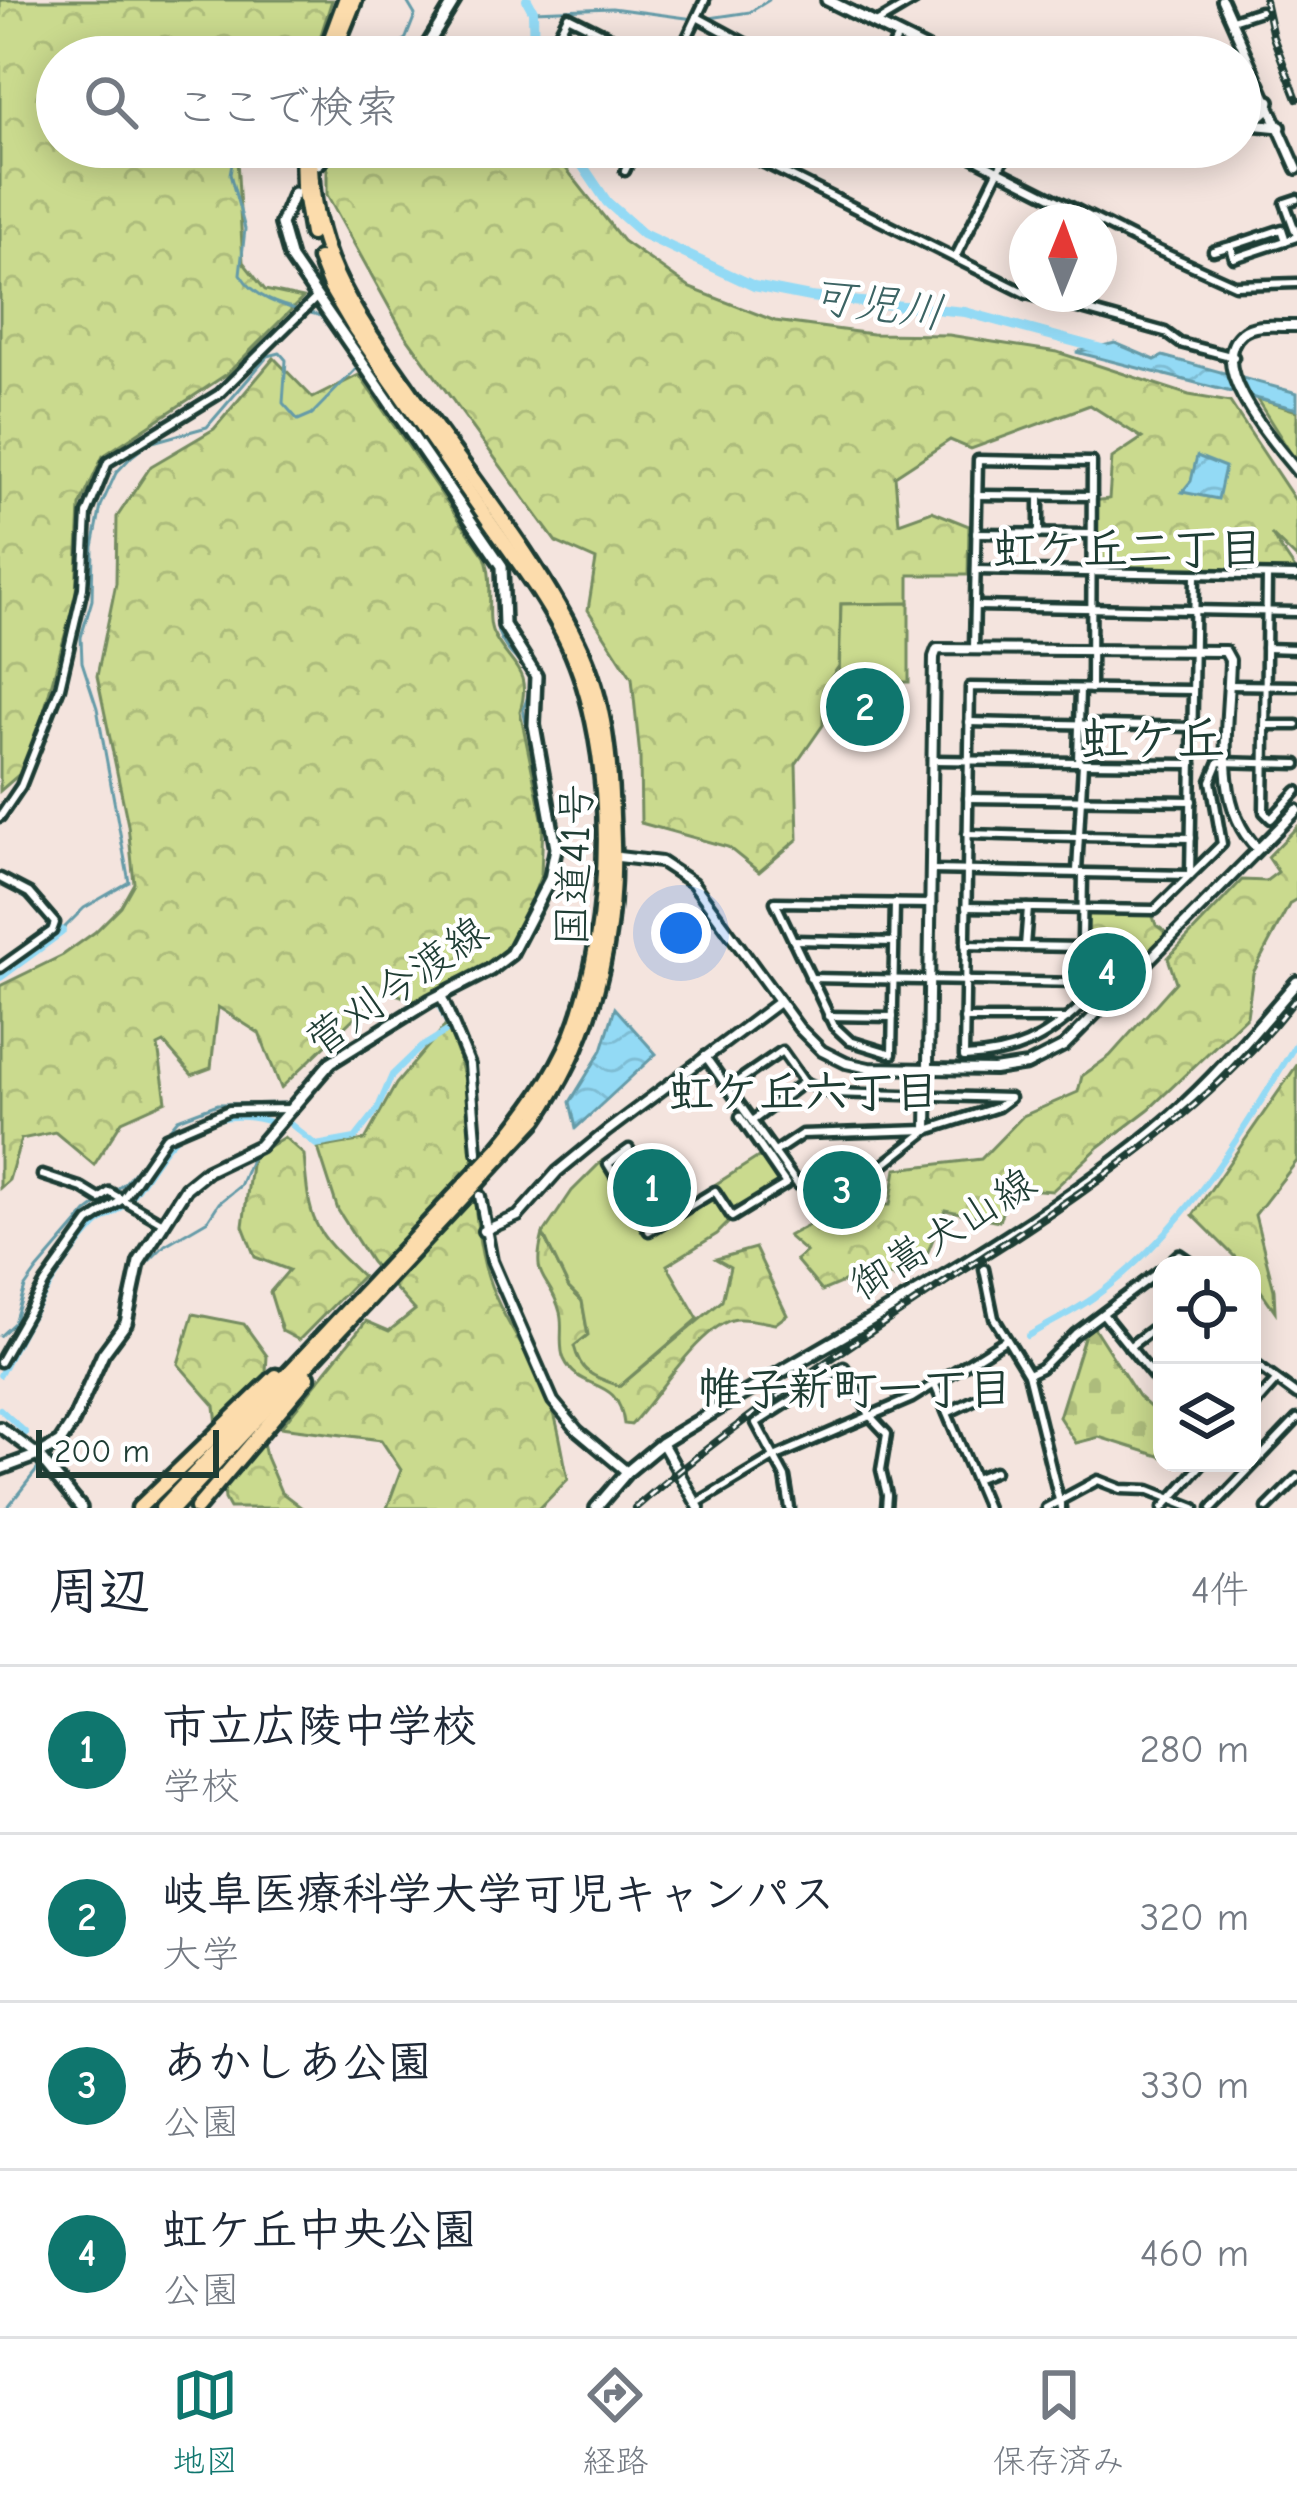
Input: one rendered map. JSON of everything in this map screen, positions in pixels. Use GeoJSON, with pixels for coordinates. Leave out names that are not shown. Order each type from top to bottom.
{"type":"FeatureCollection","features":[{"type":"Feature","properties":{"kind":"highway"},"geometry":{"type":"LineString","coordinates":[[336,36],[348,1]]}},
{"type":"Feature","properties":{"kind":"highway","name":"国道41号"},"geometry":{"type":"LineString","coordinates":[[174,1508],[517,1143],[574,1057],[598,989],[607,946],[608,856],[595,726],[570,647],[542,597],[331,289],[306,213],[307,168]]}},
{"type":"Feature","properties":{"kind":"highway","name":"国道41号"},"geometry":{"type":"LineString","coordinates":[[163,1508],[513,1130],[561,1058],[592,965],[608,856]]}},
{"type":"Feature","properties":{"kind":"highway"},"geometry":{"type":"LineString","coordinates":[[139,1508],[392,1263]]}},
{"type":"Feature","properties":{"kind":"highway"},"geometry":{"type":"LineString","coordinates":[[197,1508],[389,1279]]}},
{"type":"Feature","properties":{"kind":"main road"},"geometry":{"type":"LineString","coordinates":[[433,36],[455,0]]}},
{"type":"Feature","properties":{"kind":"main road"},"geometry":{"type":"LineString","coordinates":[[827,0],[898,36]]}},
{"type":"Feature","properties":{"kind":"main road"},"geometry":{"type":"LineString","coordinates":[[1261,116],[1269,101]]}},
{"type":"Feature","properties":{"kind":"main road"},"geometry":{"type":"LineString","coordinates":[[1261,123],[1280,127]]}},
{"type":"Feature","properties":{"kind":"main road","name":"菅刈今渡線"},"geometry":{"type":"LineString","coordinates":[[38,1455],[60,1442],[73,1422],[93,1372],[126,1323],[139,1262],[186,1188],[207,1171],[259,1146],[331,1063],[511,954],[550,879],[555,835],[534,725],[536,676],[504,625],[505,575],[496,554],[284,245],[283,215],[294,193]]}},
{"type":"Feature","properties":{"kind":"main road","name":"御嵩犬山線"},"geometry":{"type":"LineString","coordinates":[[596,1508],[627,1472],[662,1443],[980,1253],[1123,1155],[1223,1066],[1297,982]]}},
{"type":"Feature","properties":{"kind":"main road"},"geometry":{"type":"LineString","coordinates":[[0,1468],[38,1455],[81,1508]]}},
{"type":"Feature","properties":{"kind":"street"},"geometry":{"type":"LineString","coordinates":[[688,36],[705,0]]}},
{"type":"Feature","properties":{"kind":"street"},"geometry":{"type":"LineString","coordinates":[[875,24],[915,0]]}},
{"type":"Feature","properties":{"kind":"street"},"geometry":{"type":"LineString","coordinates":[[1222,0],[1239,36]]}},
{"type":"Feature","properties":{"kind":"street"},"geometry":{"type":"LineString","coordinates":[[1232,20],[1260,11]]}},
{"type":"Feature","properties":{"kind":"street"},"geometry":{"type":"LineString","coordinates":[[561,36],[568,16],[608,36]]}},
{"type":"Feature","properties":{"kind":"street"},"geometry":{"type":"LineString","coordinates":[[697,17],[732,36]]}},
{"type":"Feature","properties":{"kind":"street"},"geometry":{"type":"LineString","coordinates":[[1261,83],[1297,169]]}},
{"type":"Feature","properties":{"kind":"street"},"geometry":{"type":"LineString","coordinates":[[774,168],[1009,285]]}},
{"type":"Feature","properties":{"kind":"street"},"geometry":{"type":"LineString","coordinates":[[994,168],[1235,285],[1297,283]]}},
{"type":"Feature","properties":{"kind":"street"},"geometry":{"type":"LineString","coordinates":[[955,258],[998,170]]}},
{"type":"Feature","properties":{"kind":"street"},"geometry":{"type":"LineString","coordinates":[[1213,251],[1231,246],[1234,258],[1297,237],[1285,203],[1297,199]]}},
{"type":"Feature","properties":{"kind":"street"},"geometry":{"type":"LineString","coordinates":[[0,817],[21,786],[60,687],[82,587],[87,514],[108,462],[219,394],[317,297]]}},
{"type":"Feature","properties":{"kind":"street"},"geometry":{"type":"LineString","coordinates":[[1092,312],[1165,332],[1180,343],[1234,356]]}},
{"type":"Feature","properties":{"kind":"street"},"geometry":{"type":"LineString","coordinates":[[1297,326],[1257,326],[1243,332],[1234,356],[1239,391],[1297,471]]}},
{"type":"Feature","properties":{"kind":"street"},"geometry":{"type":"LineString","coordinates":[[974,647],[978,460],[1092,462],[1090,689]]}},
{"type":"Feature","properties":{"kind":"street"},"geometry":{"type":"LineString","coordinates":[[976,495],[1092,496]]}},
{"type":"Feature","properties":{"kind":"street"},"geometry":{"type":"LineString","coordinates":[[1039,533],[1040,496]]}},
{"type":"Feature","properties":{"kind":"street"},"geometry":{"type":"LineString","coordinates":[[976,532],[1093,534]]}},
{"type":"Feature","properties":{"kind":"street"},"geometry":{"type":"LineString","coordinates":[[976,570],[1297,576]]}},
{"type":"Feature","properties":{"kind":"street"},"geometry":{"type":"LineString","coordinates":[[1190,874],[1195,574]]}},
{"type":"Feature","properties":{"kind":"street"},"geometry":{"type":"LineString","coordinates":[[1267,576],[1264,812],[1271,819],[1297,791]]}},
{"type":"Feature","properties":{"kind":"street"},"geometry":{"type":"LineString","coordinates":[[975,606],[1297,612]]}},
{"type":"Feature","properties":{"kind":"street"},"geometry":{"type":"LineString","coordinates":[[1266,649],[1297,649]]}},
{"type":"Feature","properties":{"kind":"street"},"geometry":{"type":"LineString","coordinates":[[927,1130],[937,650],[1225,651],[1230,660],[1228,802],[1257,848]]}},
{"type":"Feature","properties":{"kind":"street"},"geometry":{"type":"LineString","coordinates":[[1230,685],[1297,686]]}},
{"type":"Feature","properties":{"kind":"street"},"geometry":{"type":"LineString","coordinates":[[1080,689],[1081,1006],[1052,1033],[1024,1049],[964,1057],[970,687],[1193,690]]}},
{"type":"Feature","properties":{"kind":"street"},"geometry":{"type":"LineString","coordinates":[[969,722],[1192,727]]}},
{"type":"Feature","properties":{"kind":"street"},"geometry":{"type":"LineString","coordinates":[[1265,724],[1297,725]]}},
{"type":"Feature","properties":{"kind":"street"},"geometry":{"type":"LineString","coordinates":[[932,760],[1192,764]]}},
{"type":"Feature","properties":{"kind":"street"},"geometry":{"type":"LineString","coordinates":[[966,907],[1155,910],[1222,844],[1210,774],[1219,762],[1297,764]]}},
{"type":"Feature","properties":{"kind":"street"},"geometry":{"type":"LineString","coordinates":[[968,798],[1192,801]]}},
{"type":"Feature","properties":{"kind":"street"},"geometry":{"type":"LineString","coordinates":[[608,856],[662,862],[682,873],[703,894],[779,1002],[811,1041],[831,1056],[869,1068],[1015,1068],[1042,1060],[1064,1046],[1297,810]]}},
{"type":"Feature","properties":{"kind":"street"},"geometry":{"type":"LineString","coordinates":[[967,834],[1192,838]]}},
{"type":"Feature","properties":{"kind":"street"},"geometry":{"type":"LineString","coordinates":[[932,870],[1190,874]]}},
{"type":"Feature","properties":{"kind":"street"},"geometry":{"type":"LineString","coordinates":[[0,878],[29,893],[55,923],[52,931],[0,968]]}},
{"type":"Feature","properties":{"kind":"street"},"geometry":{"type":"LineString","coordinates":[[895,903],[892,1054],[850,1041],[828,1016],[775,902],[895,903],[931,904]]}},
{"type":"Feature","properties":{"kind":"street"},"geometry":{"type":"LineString","coordinates":[[1025,946],[1028,908]]}},
{"type":"Feature","properties":{"kind":"street"},"geometry":{"type":"LineString","coordinates":[[793,940],[894,942]]}},
{"type":"Feature","properties":{"kind":"street"},"geometry":{"type":"LineString","coordinates":[[965,945],[1082,947]]}},
{"type":"Feature","properties":{"kind":"street"},"geometry":{"type":"LineString","coordinates":[[810,978],[1081,983]]}},
{"type":"Feature","properties":{"kind":"street"},"geometry":{"type":"LineString","coordinates":[[441,995],[470,1065],[477,1152]]}},
{"type":"Feature","properties":{"kind":"street"},"geometry":{"type":"LineString","coordinates":[[483,1231],[518,1216],[557,1172],[779,1002]]}},
{"type":"Feature","properties":{"kind":"street"},"geometry":{"type":"LineString","coordinates":[[828,1016],[893,1017]]}},
{"type":"Feature","properties":{"kind":"street"},"geometry":{"type":"LineString","coordinates":[[964,1018],[1067,1019]]}},
{"type":"Feature","properties":{"kind":"street"},"geometry":{"type":"LineString","coordinates":[[728,1088],[782,1051],[804,1082],[830,1093],[1010,1098],[998,1107],[927,1130],[802,1134],[775,1152]]}},
{"type":"Feature","properties":{"kind":"street"},"geometry":{"type":"LineString","coordinates":[[705,1056],[797,1184],[823,1166],[882,1166],[927,1130]]}},
{"type":"Feature","properties":{"kind":"street"},"geometry":{"type":"LineString","coordinates":[[752,1121],[804,1082]]}},
{"type":"Feature","properties":{"kind":"street"},"geometry":{"type":"LineString","coordinates":[[0,1361],[48,1279],[89,1222],[123,1198],[173,1132],[229,1110],[290,1109]]}},
{"type":"Feature","properties":{"kind":"street"},"geometry":{"type":"LineString","coordinates":[[629,1149],[608,1164],[649,1231],[715,1191],[732,1217],[786,1184],[740,1118]]}},
{"type":"Feature","properties":{"kind":"street"},"geometry":{"type":"LineString","coordinates":[[42,1175],[100,1199],[109,1192],[163,1222]]}},
{"type":"Feature","properties":{"kind":"street"},"geometry":{"type":"LineString","coordinates":[[480,1196],[483,1231],[496,1274],[553,1401],[578,1431],[627,1472]]}},
{"type":"Feature","properties":{"kind":"street"},"geometry":{"type":"LineString","coordinates":[[984,1269],[990,1306],[1028,1375],[1060,1505]]}},
{"type":"Feature","properties":{"kind":"street"},"geometry":{"type":"LineString","coordinates":[[37,1272],[48,1279]]}},
{"type":"Feature","properties":{"kind":"street"},"geometry":{"type":"LineString","coordinates":[[1028,1375],[1153,1275]]}},
{"type":"Feature","properties":{"kind":"street"},"geometry":{"type":"LineString","coordinates":[[1103,1314],[1153,1372]]}},
{"type":"Feature","properties":{"kind":"street"},"geometry":{"type":"LineString","coordinates":[[1129,1347],[1153,1329]]}},
{"type":"Feature","properties":{"kind":"street"},"geometry":{"type":"LineString","coordinates":[[662,1443],[698,1506],[772,1458],[871,1417],[1005,1340]]}},
{"type":"Feature","properties":{"kind":"street"},"geometry":{"type":"LineString","coordinates":[[1255,1364],[1297,1395]]}},
{"type":"Feature","properties":{"kind":"street"},"geometry":{"type":"LineString","coordinates":[[790,1508],[785,1477],[756,1423],[844,1367],[871,1417],[887,1434],[881,1470],[886,1508]]}},
{"type":"Feature","properties":{"kind":"street"},"geometry":{"type":"LineString","coordinates":[[1261,1398],[1276,1381]]}},
{"type":"Feature","properties":{"kind":"street"},"geometry":{"type":"LineString","coordinates":[[935,1384],[987,1508]]}},
{"type":"Feature","properties":{"kind":"street"},"geometry":{"type":"LineString","coordinates":[[947,1413],[976,1399]]}},
{"type":"Feature","properties":{"kind":"street"},"geometry":{"type":"LineString","coordinates":[[1212,1508],[1297,1419]]}},
{"type":"Feature","properties":{"kind":"street"},"geometry":{"type":"LineString","coordinates":[[0,1427],[38,1455]]}},
{"type":"Feature","properties":{"kind":"street"},"geometry":{"type":"LineString","coordinates":[[975,1480],[995,1472]]}},
{"type":"Feature","properties":{"kind":"street"},"geometry":{"type":"LineString","coordinates":[[1162,1508],[1195,1472]]}},
{"type":"Feature","properties":{"kind":"street"},"geometry":{"type":"LineString","coordinates":[[1267,1508],[1297,1478]]}},
{"type":"Feature","properties":{"kind":"street"},"geometry":{"type":"LineString","coordinates":[[1046,1508],[1060,1505],[1098,1480],[1121,1489],[1149,1490],[1195,1508]]}},
{"type":"Feature","properties":{"kind":"green space"},"geometry":{"type":"Polygon","coordinates":[[[0,0],[332,0],[321,36],[36,36],[36,168],[238,168],[243,262],[265,290],[303,298],[227,374],[103,456],[80,506],[76,595],[29,766],[0,791],[0,0]]]}},
{"type":"Feature","properties":{"kind":"green space"},"geometry":{"type":"Polygon","coordinates":[[[327,168],[566,168],[623,241],[690,288],[775,321],[872,334],[949,335],[1057,352],[1189,395],[1230,402],[1297,503],[1297,559],[1271,534],[1297,572],[1267,576],[1092,573],[1092,501],[1109,499],[1112,458],[1142,438],[1090,405],[971,449],[950,440],[895,476],[899,523],[932,511],[969,526],[968,575],[909,575],[909,603],[841,604],[839,666],[823,689],[823,725],[796,764],[798,839],[759,872],[728,847],[641,823],[632,678],[588,610],[596,560],[556,542],[403,332],[327,195],[327,168]]]}},
{"type":"Feature","properties":{"kind":"green space"},"geometry":{"type":"Polygon","coordinates":[[[274,358],[313,398],[359,375],[485,557],[493,633],[523,685],[520,711],[543,823],[541,875],[511,954],[425,1004],[390,992],[358,1014],[281,1088],[259,1033],[218,1007],[211,1068],[192,1075],[164,1043],[158,1046],[166,1101],[122,1121],[94,1165],[55,1132],[21,1139],[9,1180],[0,1188],[0,986],[63,955],[95,932],[121,906],[134,883],[128,825],[97,676],[116,583],[117,517],[151,466],[214,429],[274,358]]]}},
{"type":"Feature","properties":{"kind":"green space"},"geometry":{"type":"Polygon","coordinates":[[[1256,398],[1297,411],[1297,463],[1256,398]]]}},
{"type":"Feature","properties":{"kind":"green space"},"geometry":{"type":"Polygon","coordinates":[[[909,603],[909,682],[839,682],[841,604],[909,603]]]}},
{"type":"Feature","properties":{"kind":"green space"},"geometry":{"type":"Polygon","coordinates":[[[1297,827],[1297,899],[1290,903],[1253,973],[1247,1016],[1149,1109],[1052,1191],[1011,1188],[999,1221],[945,1210],[927,1254],[902,1280],[871,1270],[822,1291],[796,1260],[806,1252],[788,1236],[837,1213],[890,1205],[896,1169],[981,1159],[1023,1116],[1078,1092],[1082,1076],[1110,1056],[1176,982],[1168,958],[1242,880],[1266,881],[1278,872],[1268,857],[1297,827]]]}},
{"type":"Feature","properties":{"kind":"green space"},"geometry":{"type":"Polygon","coordinates":[[[1152,914],[1156,925],[1167,933],[1087,1011],[1087,916],[1152,914]]]}},
{"type":"Feature","properties":{"kind":"green space"},"geometry":{"type":"Polygon","coordinates":[[[446,1025],[466,1085],[485,1267],[497,1301],[549,1398],[568,1479],[540,1508],[387,1508],[401,1470],[381,1440],[281,1427],[366,1321],[389,1331],[415,1310],[371,1262],[338,1210],[318,1148],[365,1140],[396,1084],[446,1025]]]}},
{"type":"Feature","properties":{"kind":"green space"},"geometry":{"type":"Polygon","coordinates":[[[1297,1065],[1297,1161],[1255,1215],[1275,1311],[1261,1291],[1261,1256],[1234,1256],[1193,1215],[1297,1065]]]}},
{"type":"Feature","properties":{"kind":"green space"},"geometry":{"type":"Polygon","coordinates":[[[284,1137],[304,1155],[316,1223],[362,1276],[299,1340],[282,1331],[270,1292],[289,1270],[255,1257],[243,1226],[252,1157],[284,1137]]]}},
{"type":"Feature","properties":{"kind":"green space"},"geometry":{"type":"Polygon","coordinates":[[[760,1156],[778,1183],[733,1211],[716,1184],[760,1156]]]}},
{"type":"Feature","properties":{"kind":"green space"},"geometry":{"type":"Polygon","coordinates":[[[602,1161],[648,1235],[710,1197],[731,1220],[667,1265],[698,1319],[620,1386],[596,1377],[580,1363],[574,1346],[588,1335],[582,1301],[569,1288],[543,1234],[572,1191],[602,1161]]]}},
{"type":"Feature","properties":{"kind":"green space"},"geometry":{"type":"Polygon","coordinates":[[[823,1165],[873,1167],[884,1181],[882,1197],[814,1208],[797,1184],[823,1165]]]}},
{"type":"Feature","properties":{"kind":"green space"},"geometry":{"type":"Polygon","coordinates":[[[543,1234],[569,1288],[582,1301],[588,1336],[620,1386],[722,1301],[730,1267],[716,1259],[755,1248],[787,1315],[775,1324],[741,1319],[723,1323],[695,1347],[631,1425],[624,1424],[614,1397],[580,1377],[564,1359],[560,1312],[540,1270],[543,1234]]]}},
{"type":"Feature","properties":{"kind":"green space"},"geometry":{"type":"Polygon","coordinates":[[[193,1314],[244,1324],[267,1356],[262,1437],[266,1457],[281,1492],[302,1508],[230,1508],[225,1499],[215,1406],[178,1364],[193,1314]]]}},
{"type":"Feature","properties":{"kind":"green space"},"geometry":{"type":"Polygon","coordinates":[[[1093,1326],[1138,1396],[1153,1410],[1153,1454],[1099,1437],[1076,1443],[1059,1417],[1086,1331],[1093,1326]]]}},
{"type":"Feature","properties":{"kind":"water"},"geometry":{"type":"Polygon","coordinates":[[[1115,343],[1155,360],[1163,356],[1297,393],[1297,409],[1076,352],[1115,343]]]}},
{"type":"Feature","properties":{"kind":"water"},"geometry":{"type":"Polygon","coordinates":[[[1197,456],[1225,467],[1218,499],[1182,492],[1191,481],[1197,456]]]}},
{"type":"Feature","properties":{"kind":"water"},"geometry":{"type":"Polygon","coordinates":[[[615,1008],[656,1054],[576,1128],[570,1102],[602,1050],[615,1008]]]}},
{"type":"Feature","properties":{"kind":"waterway"},"geometry":{"type":"LineString","coordinates":[[406,0],[415,15],[407,36]]}},
{"type":"Feature","properties":{"kind":"waterway","name":"可児川"},"geometry":{"type":"LineString","coordinates":[[527,0],[533,11],[534,36]]}},
{"type":"Feature","properties":{"kind":"waterway"},"geometry":{"type":"LineString","coordinates":[[703,19],[750,12],[769,0]]}},
{"type":"Feature","properties":{"kind":"waterway"},"geometry":{"type":"LineString","coordinates":[[533,11],[612,8],[694,19]]}},
{"type":"Feature","properties":{"kind":"waterway"},"geometry":{"type":"LineString","coordinates":[[61,931],[84,908],[129,882],[97,708],[82,662],[81,637],[92,600],[93,547],[101,506],[116,473],[149,443],[207,427],[268,356],[280,353],[286,360],[283,403],[298,420],[312,414],[358,367],[321,316],[266,298],[240,274],[245,229],[231,168]]}},
{"type":"Feature","properties":{"kind":"waterway","name":"可児川"},"geometry":{"type":"LineString","coordinates":[[584,168],[607,202],[643,234],[754,286],[810,297],[965,312],[1109,351]]}},
{"type":"Feature","properties":{"kind":"waterway"},"geometry":{"type":"LineString","coordinates":[[358,367],[432,472]]}},
{"type":"Feature","properties":{"kind":"waterway"},"geometry":{"type":"LineString","coordinates":[[492,559],[498,578]]}},
{"type":"Feature","properties":{"kind":"waterway"},"geometry":{"type":"LineString","coordinates":[[498,593],[498,632],[530,683],[523,709],[545,809]]}},
{"type":"Feature","properties":{"kind":"waterway"},"geometry":{"type":"LineString","coordinates":[[548,863],[549,836]]}},
{"type":"Feature","properties":{"kind":"waterway"},"geometry":{"type":"LineString","coordinates":[[405,1011],[488,965],[506,949],[547,872]]}},
{"type":"Feature","properties":{"kind":"waterway"},"geometry":{"type":"LineString","coordinates":[[0,883],[33,903],[40,915]]}},
{"type":"Feature","properties":{"kind":"waterway"},"geometry":{"type":"LineString","coordinates":[[0,976],[61,931]]}},
{"type":"Feature","properties":{"kind":"waterway"},"geometry":{"type":"LineString","coordinates":[[288,1122],[316,1145],[355,1138],[377,1110],[392,1075],[421,1047],[450,1029],[438,1003]]}},
{"type":"Feature","properties":{"kind":"waterway"},"geometry":{"type":"LineString","coordinates":[[334,1055],[377,1029]]}},
{"type":"Feature","properties":{"kind":"waterway"},"geometry":{"type":"LineString","coordinates":[[1028,1336],[1093,1298],[1155,1244],[1232,1147],[1297,1042]]}},
{"type":"Feature","properties":{"kind":"waterway"},"geometry":{"type":"LineString","coordinates":[[288,1104],[326,1061]]}},
{"type":"Feature","properties":{"kind":"waterway"},"geometry":{"type":"LineString","coordinates":[[0,1336],[14,1323],[25,1287],[37,1270],[87,1212],[125,1183],[178,1119],[218,1104],[288,1103]]}},
{"type":"Feature","properties":{"kind":"waterway"},"geometry":{"type":"LineString","coordinates":[[0,1375],[67,1260],[95,1226],[125,1204],[170,1144],[192,1127],[219,1118],[273,1123]]}},
{"type":"Feature","properties":{"kind":"waterway"},"geometry":{"type":"LineString","coordinates":[[254,1142],[266,1131]]}},
{"type":"Feature","properties":{"kind":"waterway"},"geometry":{"type":"LineString","coordinates":[[142,1268],[165,1245],[208,1220],[219,1203],[240,1186],[253,1155]]}},
{"type":"Feature","properties":{"kind":"waterway"},"geometry":{"type":"LineString","coordinates":[[105,1360],[131,1324],[139,1283]]}},
{"type":"Feature","properties":{"kind":"waterway"},"geometry":{"type":"LineString","coordinates":[[48,1459],[72,1436],[87,1402]]}},
{"type":"Feature","properties":{"kind":"waterway"},"geometry":{"type":"LineString","coordinates":[[0,1409],[26,1433]]}},
{"type":"Feature","properties":{"kind":"waterway"},"geometry":{"type":"LineString","coordinates":[[7,1508],[40,1466]]}},
{"type":"Feature","properties":{"kind":"railway"},"geometry":{"type":"LineString","coordinates":[[1265,0],[1273,37],[1297,99]]}},
{"type":"Feature","properties":{"kind":"railway"},"geometry":{"type":"LineString","coordinates":[[635,1508],[805,1377],[1151,1140],[1227,1075],[1297,997]]}},
{"type":"Feature","properties":{"kind":"place","name":"岐阜医療科学大学可児キャンパス"},"geometry":{"type":"Point","coordinates":[865,707]}},
{"type":"Feature","properties":{"kind":"place","name":"虹ケ丘中央公園"},"geometry":{"type":"Point","coordinates":[1107,972]}},
{"type":"Feature","properties":{"kind":"place","name":"市立広陵中学校"},"geometry":{"type":"Point","coordinates":[652,1188]}},
{"type":"Feature","properties":{"kind":"place","name":"あかしあ公園"},"geometry":{"type":"Point","coordinates":[842,1190]}},
{"type":"Feature","properties":{"kind":"district","name":"虹ケ丘二丁目"},"geometry":{"type":"Point","coordinates":[1128,548]}},
{"type":"Feature","properties":{"kind":"district","name":"虹ケ丘"},"geometry":{"type":"Point","coordinates":[1153,738]}},
{"type":"Feature","properties":{"kind":"district","name":"虹ケ丘六丁目"},"geometry":{"type":"Point","coordinates":[804,1091]}},
{"type":"Feature","properties":{"kind":"district","name":"帷子新町一丁目"},"geometry":{"type":"Point","coordinates":[855,1388]}}]}
